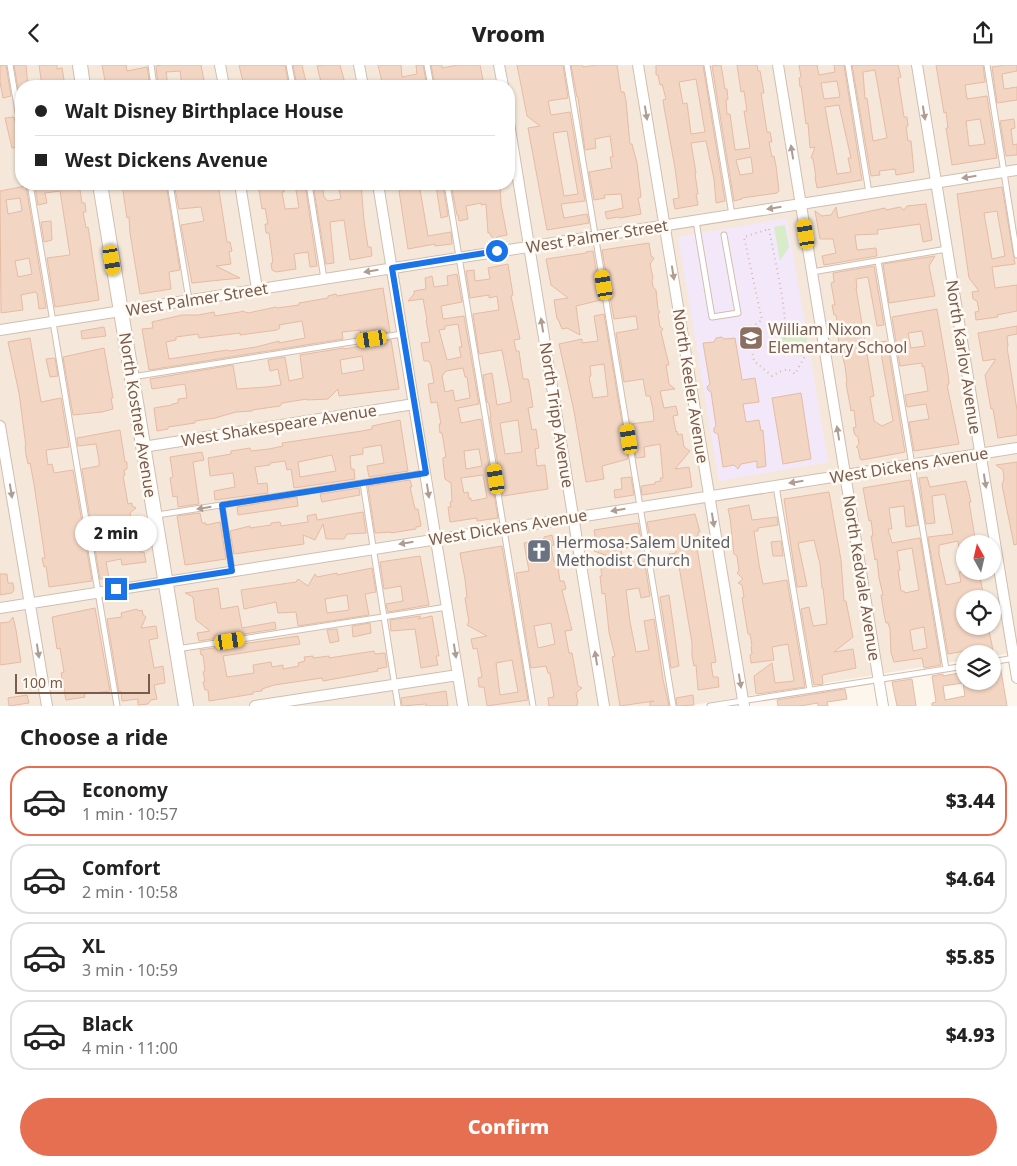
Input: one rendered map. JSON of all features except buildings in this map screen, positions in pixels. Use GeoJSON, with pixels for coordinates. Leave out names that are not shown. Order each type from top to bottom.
{"type":"FeatureCollection","features":[{"type":"Feature","properties":{"kind":"street"},"geometry":{"type":"LineString","coordinates":[[80,65],[83,80]]}},
{"type":"Feature","properties":{"kind":"street"},"geometry":{"type":"LineString","coordinates":[[220,65],[223,80]]}},
{"type":"Feature","properties":{"kind":"street"},"geometry":{"type":"LineString","coordinates":[[359,65],[361,80]]}},
{"type":"Feature","properties":{"kind":"street"},"geometry":{"type":"LineString","coordinates":[[499,65],[502,80]]}},
{"type":"Feature","properties":{"kind":"street","name":"North Keeler Avenue"},"geometry":{"type":"LineString","coordinates":[[638,65],[743,703]]}},
{"type":"Feature","properties":{"kind":"street","name":"North Kedvale Avenue"},"geometry":{"type":"LineString","coordinates":[[778,65],[883,706]]}},
{"type":"Feature","properties":{"kind":"street","name":"North Karlov Avenue"},"geometry":{"type":"LineString","coordinates":[[917,65],[1017,678]]}},
{"type":"Feature","properties":{"kind":"street","name":"North Tripp Avenue"},"geometry":{"type":"LineString","coordinates":[[515,160],[604,706]]}},
{"type":"Feature","properties":{"kind":"street","name":"West Palmer Street"},"geometry":{"type":"LineString","coordinates":[[0,330],[1017,170]]}},
{"type":"Feature","properties":{"kind":"street","name":"North Kostner Avenue"},"geometry":{"type":"LineString","coordinates":[[101,190],[186,706]]}},
{"type":"Feature","properties":{"kind":"street"},"geometry":{"type":"LineString","coordinates":[[241,190],[257,289]]}},
{"type":"Feature","properties":{"kind":"street"},"geometry":{"type":"LineString","coordinates":[[379,190],[463,706]]}},
{"type":"Feature","properties":{"kind":"street","name":"West Shakespeare Avenue"},"geometry":{"type":"LineString","coordinates":[[143,447],[414,404]]}},
{"type":"Feature","properties":{"kind":"street"},"geometry":{"type":"LineString","coordinates":[[0,425],[47,706]]}},
{"type":"Feature","properties":{"kind":"street","name":"West Dickens Avenue"},"geometry":{"type":"LineString","coordinates":[[0,607],[1017,448]]}},
{"type":"Feature","properties":{"kind":"street"},"geometry":{"type":"LineString","coordinates":[[255,706],[458,675]]}},
{"type":"Feature","properties":{"kind":"lane"},"geometry":{"type":"LineString","coordinates":[[10,65],[15,94]]}},
{"type":"Feature","properties":{"kind":"lane"},"geometry":{"type":"LineString","coordinates":[[151,65],[153,80]]}},
{"type":"Feature","properties":{"kind":"lane"},"geometry":{"type":"LineString","coordinates":[[289,65],[292,80]]}},
{"type":"Feature","properties":{"kind":"lane"},"geometry":{"type":"LineString","coordinates":[[427,65],[430,80]]}},
{"type":"Feature","properties":{"kind":"lane"},"geometry":{"type":"LineString","coordinates":[[567,65],[673,706]]}},
{"type":"Feature","properties":{"kind":"lane"},"geometry":{"type":"LineString","coordinates":[[707,65],[732,215]]}},
{"type":"Feature","properties":{"kind":"lane"},"geometry":{"type":"LineString","coordinates":[[848,65],[869,193]]}},
{"type":"Feature","properties":{"kind":"lane"},"geometry":{"type":"LineString","coordinates":[[987,65],[1017,255]]}},
{"type":"Feature","properties":{"kind":"lane"},"geometry":{"type":"LineString","coordinates":[[31,190],[117,706]]}},
{"type":"Feature","properties":{"kind":"lane"},"geometry":{"type":"LineString","coordinates":[[171,190],[189,300]]}},
{"type":"Feature","properties":{"kind":"lane"},"geometry":{"type":"LineString","coordinates":[[310,190],[324,279]]}},
{"type":"Feature","properties":{"kind":"lane"},"geometry":{"type":"LineString","coordinates":[[448,190],[533,706]]}},
{"type":"Feature","properties":{"kind":"lane"},"geometry":{"type":"LineString","coordinates":[[696,220],[712,317],[738,313],[724,235]]}},
{"type":"Feature","properties":{"kind":"lane"},"geometry":{"type":"LineString","coordinates":[[812,272],[947,249]]}},
{"type":"Feature","properties":{"kind":"lane"},"geometry":{"type":"LineString","coordinates":[[878,261],[946,669]]}},
{"type":"Feature","properties":{"kind":"lane"},"geometry":{"type":"LineString","coordinates":[[132,377],[403,334]]}},
{"type":"Feature","properties":{"kind":"lane"},"geometry":{"type":"LineString","coordinates":[[155,515],[426,473]]}},
{"type":"Feature","properties":{"kind":"lane"},"geometry":{"type":"LineString","coordinates":[[363,483],[398,706]]}},
{"type":"Feature","properties":{"kind":"lane"},"geometry":{"type":"LineString","coordinates":[[776,485],[810,690]]}},
{"type":"Feature","properties":{"kind":"lane"},"geometry":{"type":"LineString","coordinates":[[222,505],[232,571]]}},
{"type":"Feature","properties":{"kind":"lane"},"geometry":{"type":"LineString","coordinates":[[177,649],[447,607]]}},
{"type":"Feature","properties":{"kind":"lane"},"geometry":{"type":"LineString","coordinates":[[1001,660],[1015,658]]}},
{"type":"Feature","properties":{"kind":"lane"},"geometry":{"type":"LineString","coordinates":[[710,706],[743,703],[810,690],[956,667]]}},
{"type":"Feature","properties":{"kind":"path"},"geometry":{"type":"LineString","coordinates":[[769,229],[782,295],[786,328],[783,347],[805,355],[795,374],[788,369],[772,376],[754,361],[748,329],[762,320],[744,237],[769,229]]}},
{"type":"Feature","properties":{"kind":"shaded area"},"geometry":{"type":"Polygon","coordinates":[[[0,65],[1017,65],[1017,652],[1001,655],[1001,645],[956,645],[956,661],[687,706],[0,706],[0,65]]]}},
{"type":"Feature","properties":{"kind":"shaded area","name":"William Nixon Elementary School"},"geometry":{"type":"Polygon","coordinates":[[[787,218],[828,462],[719,481],[678,237],[787,218]]]}},
{"type":"Feature","properties":{"kind":"green space"},"geometry":{"type":"Polygon","coordinates":[[[785,225],[789,247],[780,261],[774,227],[785,225]]]}},
{"type":"Feature","properties":{"kind":"green space"},"geometry":{"type":"Polygon","coordinates":[[[795,323],[805,324],[809,353],[801,356],[793,356],[784,347],[782,341],[783,334],[787,328],[795,323]]]}},
{"type":"Feature","properties":{"kind":"place","name":"William Nixon Elementary School"},"geometry":{"type":"Point","coordinates":[751,338]}},
{"type":"Feature","properties":{"kind":"place","name":"Hermosa-Salem United Methodist Church"},"geometry":{"type":"Point","coordinates":[539,551]}},
{"type":"Feature","properties":{"kind":"route"},"geometry":{"type":"LineString","coordinates":[[116,589],[232,571],[222,505],[426,473],[392,268],[497,251]]}}]}
